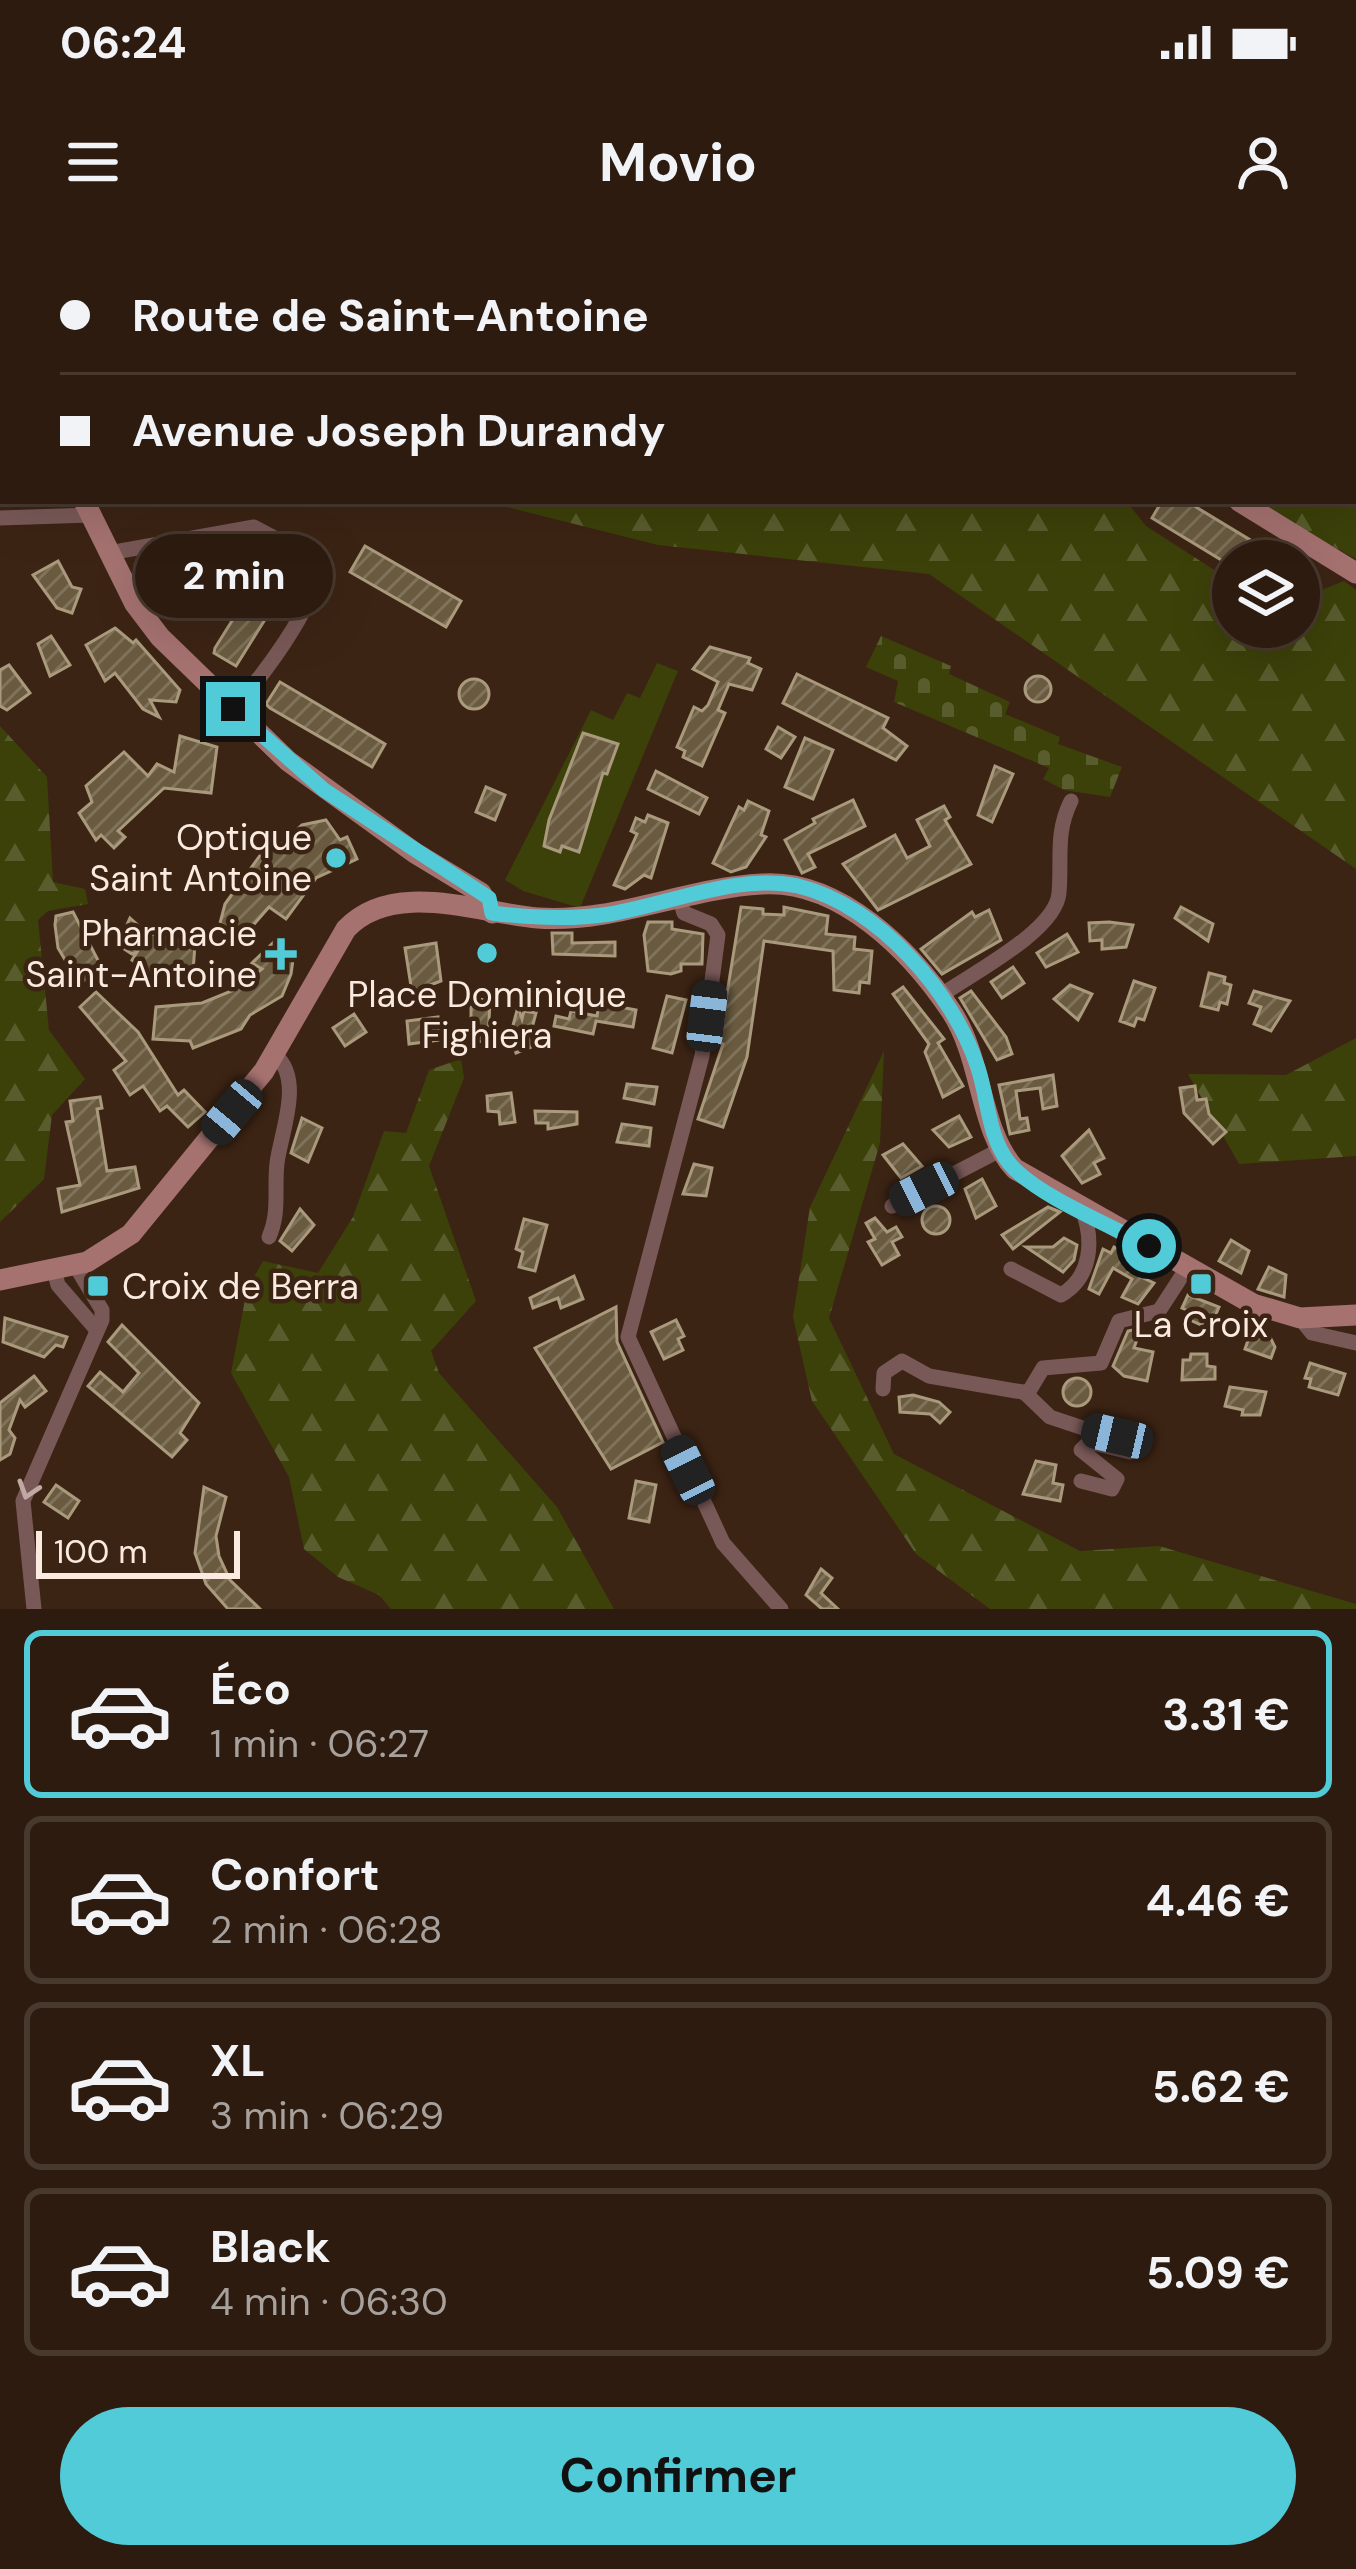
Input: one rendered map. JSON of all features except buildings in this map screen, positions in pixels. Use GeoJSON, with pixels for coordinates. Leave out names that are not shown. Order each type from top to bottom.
{"type":"FeatureCollection","features":[{"type":"Feature","properties":{"kind":"street"},"geometry":{"type":"LineString","coordinates":[[1244,504],[1356,573]]}},
{"type":"Feature","properties":{"kind":"street"},"geometry":{"type":"LineString","coordinates":[[0,518],[88,508],[146,621],[233,709],[324,790],[457,879],[481,912]]}},
{"type":"Feature","properties":{"kind":"street"},"geometry":{"type":"LineString","coordinates":[[109,553],[254,526],[316,560],[318,578],[258,681],[233,709]]}},
{"type":"Feature","properties":{"kind":"street"},"geometry":{"type":"LineString","coordinates":[[940,996],[1052,914],[1059,896],[1058,833],[1071,801]]}},
{"type":"Feature","properties":{"kind":"street"},"geometry":{"type":"LineString","coordinates":[[430,905],[442,880],[434,866]]}},
{"type":"Feature","properties":{"kind":"street"},"geometry":{"type":"LineString","coordinates":[[0,1280],[101,1256],[131,1234],[275,1055],[356,919],[398,902],[584,918],[767,883],[816,892],[865,919],[940,996],[970,1044],[1000,1150],[1015,1169],[1252,1304],[1300,1318],[1356,1315]]}},
{"type":"Feature","properties":{"kind":"street"},"geometry":{"type":"LineString","coordinates":[[680,900],[684,914],[711,924],[718,935],[702,1056],[628,1337],[723,1543],[781,1609]]}},
{"type":"Feature","properties":{"kind":"street"},"geometry":{"type":"LineString","coordinates":[[269,1238],[277,1220],[277,1164],[289,1083],[284,1062],[275,1055]]}},
{"type":"Feature","properties":{"kind":"street"},"geometry":{"type":"LineString","coordinates":[[892,1206],[1000,1150]]}},
{"type":"Feature","properties":{"kind":"street"},"geometry":{"type":"LineString","coordinates":[[1011,1269],[1061,1295],[1074,1288],[1092,1241],[1082,1209]]}},
{"type":"Feature","properties":{"kind":"street"},"geometry":{"type":"LineString","coordinates":[[34,1609],[23,1501],[102,1310],[64,1268]]}},
{"type":"Feature","properties":{"kind":"street"},"geometry":{"type":"LineString","coordinates":[[1024,1392],[1043,1368],[1101,1363],[1119,1321],[1159,1311],[1187,1268]]}},
{"type":"Feature","properties":{"kind":"street"},"geometry":{"type":"LineString","coordinates":[[1300,1318],[1312,1333],[1356,1342]]}},
{"type":"Feature","properties":{"kind":"street"},"geometry":{"type":"LineString","coordinates":[[883,1389],[884,1373],[902,1361],[929,1376],[1024,1392],[1050,1417],[1131,1444],[1130,1452],[1089,1442],[1081,1450],[1117,1479],[1112,1489],[1081,1481]]}},
{"type":"Feature","properties":{"kind":"green space"},"geometry":{"type":"Polygon","coordinates":[[[495,504],[1128,504],[1146,526],[1212,568],[1212,648],[1320,648],[1320,591],[1344,581],[1356,590],[1356,869],[929,574],[658,545],[495,504]]]}},
{"type":"Feature","properties":{"kind":"green space"},"geometry":{"type":"Polygon","coordinates":[[[1256,504],[1356,504],[1356,559],[1256,504]]]}},
{"type":"Feature","properties":{"kind":"green space"},"geometry":{"type":"Polygon","coordinates":[[[881,636],[951,666],[949,674],[1010,702],[1005,714],[1060,737],[1058,744],[1122,767],[1110,797],[1064,790],[1043,779],[1049,768],[894,702],[898,681],[866,667],[881,636]]]}},
{"type":"Feature","properties":{"kind":"green space"},"geometry":{"type":"Polygon","coordinates":[[[657,663],[678,671],[580,908],[523,891],[505,880],[591,710],[613,720],[627,693],[640,698],[657,663]]]}},
{"type":"Feature","properties":{"kind":"green space"},"geometry":{"type":"Polygon","coordinates":[[[0,726],[47,777],[53,882],[85,889],[88,904],[48,911],[38,920],[49,1030],[85,1079],[52,1115],[44,1179],[0,1222],[0,726]]]}},
{"type":"Feature","properties":{"kind":"green space"},"geometry":{"type":"Polygon","coordinates":[[[1356,1038],[1356,1156],[1239,1164],[1188,1074],[1286,1075],[1356,1038]]]}},
{"type":"Feature","properties":{"kind":"green space"},"geometry":{"type":"Polygon","coordinates":[[[884,1051],[880,1143],[829,1318],[894,1454],[1080,1551],[1159,1546],[1356,1604],[1356,1609],[990,1609],[916,1554],[812,1401],[793,1317],[810,1207],[884,1051]]]}},
{"type":"Feature","properties":{"kind":"green space"},"geometry":{"type":"Polygon","coordinates":[[[461,1059],[464,1078],[429,1166],[476,1301],[431,1351],[439,1373],[557,1507],[614,1609],[391,1609],[379,1595],[338,1577],[304,1549],[289,1477],[231,1373],[247,1289],[263,1261],[318,1273],[353,1217],[384,1131],[406,1133],[429,1070],[461,1059]]]}},
{"type":"Feature","properties":{"kind":"place","name":"Optique Saint Antoine"},"geometry":{"type":"Point","coordinates":[336,858]}},
{"type":"Feature","properties":{"kind":"place","name":"Place Dominique Fighiera"},"geometry":{"type":"Point","coordinates":[487,953]}},
{"type":"Feature","properties":{"kind":"place","name":"Pharmacie Saint-Antoine"},"geometry":{"type":"Point","coordinates":[281,954]}},
{"type":"Feature","properties":{"kind":"place","name":"La Croix"},"geometry":{"type":"Point","coordinates":[1201,1284]}},
{"type":"Feature","properties":{"kind":"place","name":"Croix de Berra"},"geometry":{"type":"Point","coordinates":[98,1286]}},
{"type":"Feature","properties":{"kind":"route"},"geometry":{"type":"LineString","coordinates":[[233,709],[324,790],[489,898],[492,913],[584,918],[767,883],[800,886],[833,900],[886,938],[951,1010],[970,1044],[995,1136],[1007,1161],[1029,1179],[1149,1246]]}}]}
